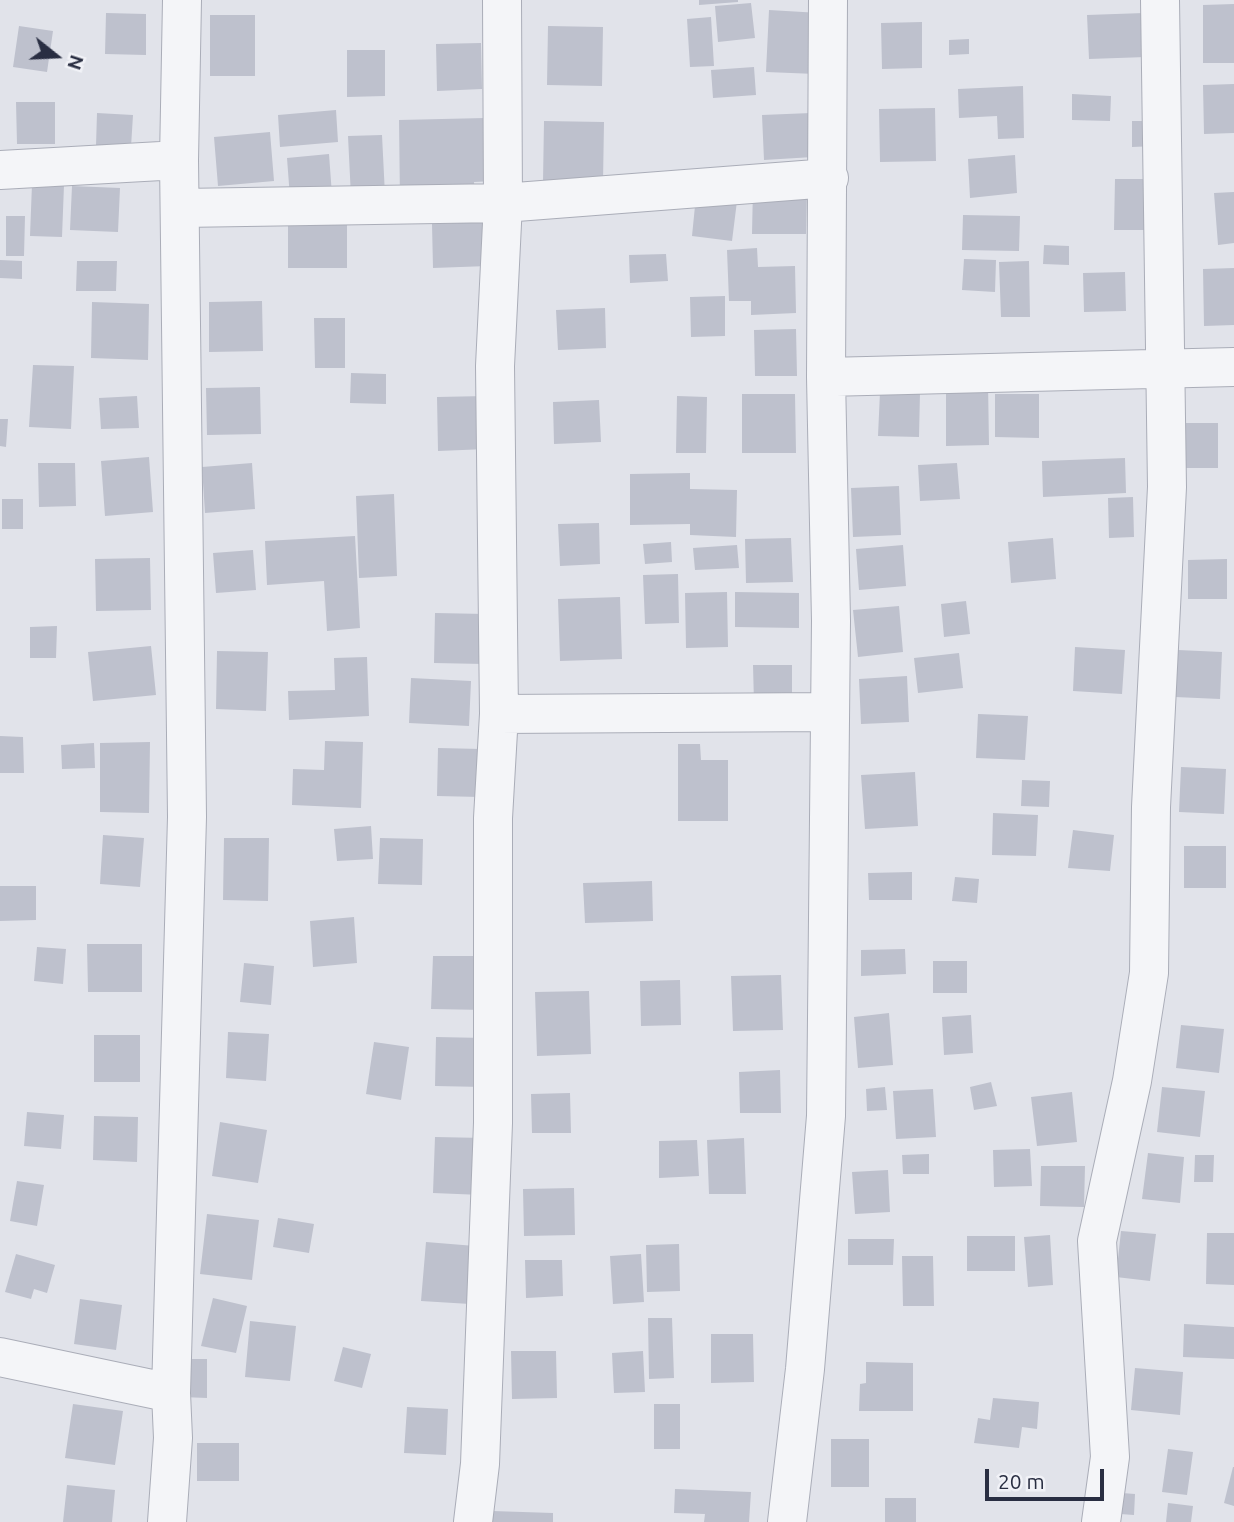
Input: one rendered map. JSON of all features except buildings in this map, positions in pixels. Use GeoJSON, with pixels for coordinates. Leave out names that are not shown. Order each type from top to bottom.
{"type":"FeatureCollection","features":[{"type":"Feature","properties":{"kind":"street"},"geometry":{"type":"LineString","coordinates":[[167,1522],[173,1438],[171,1393],[187,817],[179,160],[182,0]]}},
{"type":"Feature","properties":{"kind":"street"},"geometry":{"type":"LineString","coordinates":[[473,1522],[480,1464],[493,1123],[493,829],[499,714],[495,366],[503,203],[502,0]]}},
{"type":"Feature","properties":{"kind":"street"},"geometry":{"type":"LineString","coordinates":[[787,1522],[805,1369],[826,1116],[831,621],[826,377],[828,0]]}},
{"type":"Feature","properties":{"kind":"street"},"geometry":{"type":"LineString","coordinates":[[1101,1522],[1110,1457],[1097,1241],[1132,1081],[1149,973],[1151,807],[1167,487],[1160,0]]}},
{"type":"Feature","properties":{"kind":"street"},"geometry":{"type":"LineString","coordinates":[[0,170],[179,160]]}},
{"type":"Feature","properties":{"kind":"street"},"geometry":{"type":"LineString","coordinates":[[181,208],[503,203],[829,178]]}},
{"type":"Feature","properties":{"kind":"street"},"geometry":{"type":"LineString","coordinates":[[826,377],[1234,367]]}},
{"type":"Feature","properties":{"kind":"street"},"geometry":{"type":"LineString","coordinates":[[499,714],[829,712]]}},
{"type":"Feature","properties":{"kind":"street"},"geometry":{"type":"LineString","coordinates":[[0,1357],[171,1393]]}}]}
